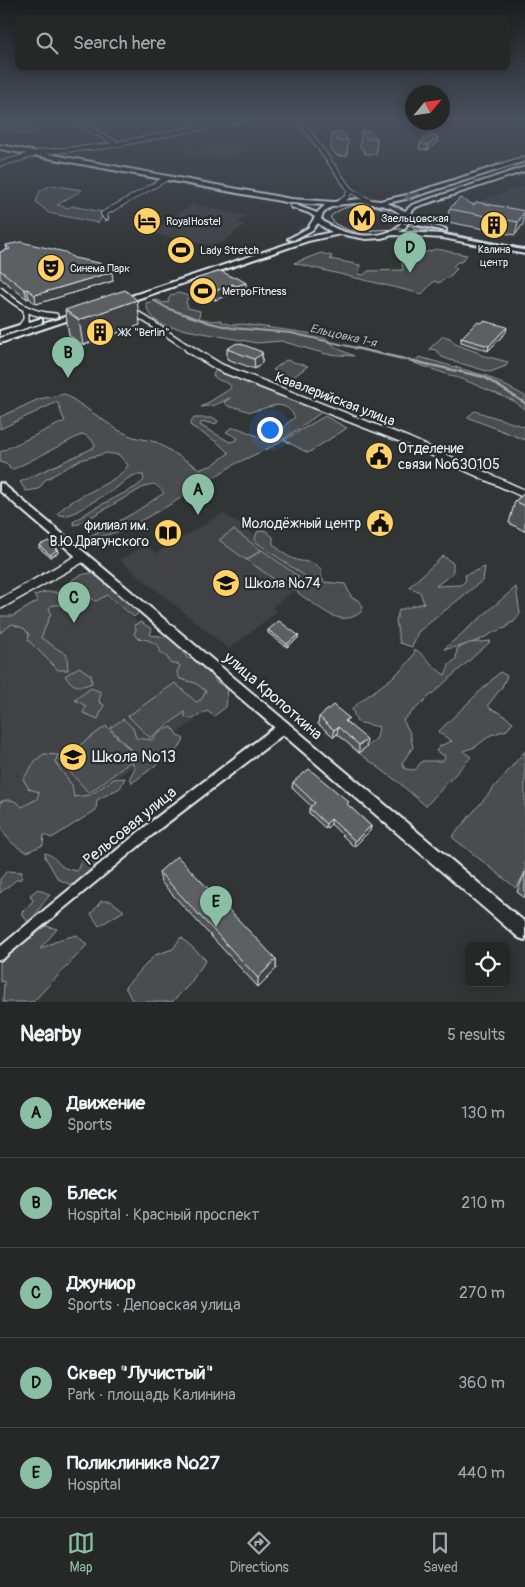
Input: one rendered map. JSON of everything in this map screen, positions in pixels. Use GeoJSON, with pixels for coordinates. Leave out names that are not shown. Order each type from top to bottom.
{"type":"FeatureCollection","features":[{"type":"Feature","properties":{"kind":"main road"},"geometry":{"type":"LineString","coordinates":[[79,165],[291,201],[337,204],[404,199],[507,165]]}},
{"type":"Feature","properties":{"kind":"main road"},"geometry":{"type":"LineString","coordinates":[[91,165],[288,205],[311,212],[324,227],[338,233],[366,237],[392,234],[443,236],[525,252]]}},
{"type":"Feature","properties":{"kind":"main road"},"geometry":{"type":"LineString","coordinates":[[392,234],[407,224],[406,216],[414,206],[525,169]]}},
{"type":"Feature","properties":{"kind":"main road"},"geometry":{"type":"LineString","coordinates":[[442,186],[458,192]]}},
{"type":"Feature","properties":{"kind":"main road"},"geometry":{"type":"LineString","coordinates":[[371,202],[392,206],[406,216],[438,229],[525,246]]}},
{"type":"Feature","properties":{"kind":"main road"},"geometry":{"type":"LineString","coordinates":[[120,296],[294,238],[310,229],[320,211],[337,204]]}},
{"type":"Feature","properties":{"kind":"main road"},"geometry":{"type":"LineString","coordinates":[[113,305],[136,299],[307,239],[338,233]]}},
{"type":"Feature","properties":{"kind":"main road"},"geometry":{"type":"LineString","coordinates":[[0,334],[55,316],[85,310],[0,341]]}},
{"type":"Feature","properties":{"kind":"main road","name":"улица Кропоткина"},"geometry":{"type":"LineString","coordinates":[[0,486],[525,932]]}},
{"type":"Feature","properties":{"kind":"street"},"geometry":{"type":"LineString","coordinates":[[332,165],[350,190],[371,202]]}},
{"type":"Feature","properties":{"kind":"street"},"geometry":{"type":"LineString","coordinates":[[106,218],[103,214],[164,179]]}},
{"type":"Feature","properties":{"kind":"street"},"geometry":{"type":"LineString","coordinates":[[337,204],[347,197],[350,190]]}},
{"type":"Feature","properties":{"kind":"street"},"geometry":{"type":"LineString","coordinates":[[0,290],[26,311],[42,316],[55,316]]}},
{"type":"Feature","properties":{"kind":"street","name":"Кавалерийская улица"},"geometry":{"type":"LineString","coordinates":[[113,305],[122,305],[140,311],[204,358],[221,368],[408,441],[525,494]]}},
{"type":"Feature","properties":{"kind":"street"},"geometry":{"type":"LineString","coordinates":[[21,327],[26,320],[26,311]]}},
{"type":"Feature","properties":{"kind":"street"},"geometry":{"type":"LineString","coordinates":[[0,604],[83,557]]}},
{"type":"Feature","properties":{"kind":"street","name":"Рельсовая улица"},"geometry":{"type":"LineString","coordinates":[[0,954],[157,824],[284,727]]}},
{"type":"Feature","properties":{"kind":"shaded area"},"geometry":{"type":"Polygon","coordinates":[[[52,185],[82,190],[57,205],[102,212],[102,217],[98,223],[49,213],[36,202],[40,191],[52,185]]]}},
{"type":"Feature","properties":{"kind":"shaded area"},"geometry":{"type":"Polygon","coordinates":[[[525,185],[525,220],[483,213],[451,211],[525,185]]]}},
{"type":"Feature","properties":{"kind":"shaded area"},"geometry":{"type":"Polygon","coordinates":[[[192,204],[246,216],[238,222],[245,224],[224,242],[210,246],[150,233],[192,204]]]}},
{"type":"Feature","properties":{"kind":"shaded area"},"geometry":{"type":"Polygon","coordinates":[[[436,249],[467,255],[461,262],[457,262],[453,267],[457,269],[448,278],[439,283],[434,281],[422,294],[294,263],[321,253],[332,256],[330,259],[360,265],[358,274],[364,275],[368,271],[403,270],[402,263],[413,262],[420,254],[436,249]]]}},
{"type":"Feature","properties":{"kind":"shaded area"},"geometry":{"type":"Polygon","coordinates":[[[179,293],[188,296],[186,302],[188,308],[200,311],[199,318],[212,321],[221,320],[221,322],[232,325],[243,324],[314,334],[326,338],[336,348],[354,356],[326,354],[281,341],[257,343],[165,326],[155,320],[148,311],[146,303],[158,300],[163,303],[169,302],[168,300],[171,295],[179,293]]]}},
{"type":"Feature","properties":{"kind":"shaded area"},"geometry":{"type":"Polygon","coordinates":[[[443,336],[450,338],[455,344],[481,355],[508,362],[506,366],[490,372],[442,357],[436,350],[429,349],[443,336]]]}},
{"type":"Feature","properties":{"kind":"shaded area"},"geometry":{"type":"Polygon","coordinates":[[[419,357],[487,376],[525,396],[525,410],[514,401],[464,380],[414,363],[419,357]]]}},
{"type":"Feature","properties":{"kind":"shaded area"},"geometry":{"type":"Polygon","coordinates":[[[286,360],[308,366],[292,378],[273,370],[286,360]]]}},
{"type":"Feature","properties":{"kind":"shaded area"},"geometry":{"type":"Polygon","coordinates":[[[221,369],[322,412],[275,445],[235,464],[171,504],[124,530],[92,539],[90,536],[132,514],[164,493],[157,485],[152,484],[142,488],[79,524],[74,525],[73,522],[93,509],[136,487],[144,480],[143,475],[135,475],[127,479],[115,489],[74,513],[65,516],[57,514],[73,501],[123,472],[128,465],[119,455],[107,453],[80,460],[45,480],[39,489],[26,491],[20,482],[93,448],[95,444],[83,434],[14,469],[10,469],[8,465],[0,462],[0,452],[65,421],[57,402],[0,429],[0,417],[39,399],[65,394],[118,430],[133,437],[156,442],[200,469],[211,466],[229,453],[217,442],[191,426],[190,424],[194,418],[214,418],[218,421],[217,423],[201,423],[200,425],[230,442],[238,438],[226,432],[231,428],[238,428],[264,439],[273,435],[295,417],[286,407],[277,405],[252,411],[230,407],[224,402],[230,398],[215,405],[201,407],[230,389],[231,386],[229,384],[217,379],[213,375],[215,371],[221,369]]]}},
{"type":"Feature","properties":{"kind":"shaded area"},"geometry":{"type":"Polygon","coordinates":[[[475,411],[525,427],[525,440],[467,417],[475,411]]]}},
{"type":"Feature","properties":{"kind":"shaded area"},"geometry":{"type":"Polygon","coordinates":[[[325,416],[347,428],[308,453],[284,440],[325,416]]]}},
{"type":"Feature","properties":{"kind":"shaded area","name":"Школа №74"},"geometry":{"type":"Polygon","coordinates":[[[223,513],[314,576],[275,605],[272,608],[277,612],[229,649],[119,560],[145,545],[156,553],[223,513]]]}},
{"type":"Feature","properties":{"kind":"shaded area"},"geometry":{"type":"Polygon","coordinates":[[[233,530],[261,550],[246,560],[219,540],[233,530]]]}},
{"type":"Feature","properties":{"kind":"shaded area"},"geometry":{"type":"Polygon","coordinates":[[[265,530],[273,537],[273,544],[286,555],[314,564],[321,569],[321,576],[324,582],[345,584],[352,598],[359,600],[363,607],[361,612],[348,618],[336,617],[323,611],[299,594],[293,587],[299,583],[307,582],[306,577],[256,542],[257,532],[265,530]]]}},
{"type":"Feature","properties":{"kind":"shaded area"},"geometry":{"type":"Polygon","coordinates":[[[262,550],[299,577],[285,587],[247,560],[262,550]]]}},
{"type":"Feature","properties":{"kind":"shaded area"},"geometry":{"type":"Polygon","coordinates":[[[443,556],[453,563],[453,573],[436,586],[461,585],[466,580],[465,575],[485,567],[483,580],[418,632],[412,647],[400,643],[396,621],[399,610],[424,603],[420,592],[409,587],[443,556]]]}},
{"type":"Feature","properties":{"kind":"shaded area"},"geometry":{"type":"Polygon","coordinates":[[[103,572],[111,588],[139,612],[134,617],[107,595],[96,601],[92,599],[87,590],[68,586],[78,576],[103,572]]]}},
{"type":"Feature","properties":{"kind":"shaded area","name":"Школа №13"},"geometry":{"type":"Polygon","coordinates":[[[82,574],[225,698],[25,846],[0,815],[0,622],[82,574]]]}},
{"type":"Feature","properties":{"kind":"shaded area"},"geometry":{"type":"Polygon","coordinates":[[[516,587],[520,614],[514,622],[510,623],[506,628],[479,640],[462,646],[444,649],[516,587]]]}},
{"type":"Feature","properties":{"kind":"shaded area"},"geometry":{"type":"Polygon","coordinates":[[[56,592],[64,598],[62,605],[53,605],[49,608],[51,613],[41,638],[67,655],[68,670],[58,670],[28,640],[29,635],[25,629],[12,624],[0,633],[0,616],[13,616],[38,601],[34,595],[56,592]]]}},
{"type":"Feature","properties":{"kind":"shaded area"},"geometry":{"type":"Polygon","coordinates":[[[141,622],[152,629],[150,635],[169,637],[177,641],[187,658],[204,662],[217,672],[215,681],[228,689],[226,707],[214,716],[207,711],[192,719],[185,717],[185,712],[150,738],[128,716],[175,683],[196,702],[201,700],[206,691],[195,683],[180,679],[177,672],[180,666],[171,664],[167,657],[161,653],[158,645],[148,640],[137,638],[134,634],[136,629],[134,625],[141,622]]]}},
{"type":"Feature","properties":{"kind":"shaded area"},"geometry":{"type":"Polygon","coordinates":[[[491,641],[403,720],[410,733],[413,747],[402,763],[405,769],[415,770],[422,761],[443,761],[445,756],[436,751],[440,746],[452,741],[438,732],[500,672],[507,676],[502,687],[488,705],[491,709],[513,722],[507,730],[491,735],[475,747],[463,751],[471,757],[426,806],[359,753],[377,738],[379,727],[357,722],[352,709],[398,673],[412,657],[415,649],[445,675],[449,665],[456,659],[457,649],[469,643],[491,641]]]}},
{"type":"Feature","properties":{"kind":"shaded area"},"geometry":{"type":"Polygon","coordinates":[[[79,667],[91,675],[92,683],[77,686],[71,683],[65,676],[79,667]]]}},
{"type":"Feature","properties":{"kind":"shaded area"},"geometry":{"type":"Polygon","coordinates":[[[91,688],[101,692],[99,702],[104,705],[98,719],[83,713],[86,706],[75,700],[91,688]]]}},
{"type":"Feature","properties":{"kind":"shaded area"},"geometry":{"type":"Polygon","coordinates":[[[123,719],[133,728],[136,738],[152,740],[159,732],[172,727],[177,735],[184,739],[179,748],[132,783],[130,777],[135,768],[132,763],[138,757],[110,728],[123,719]]]}},
{"type":"Feature","properties":{"kind":"shaded area"},"geometry":{"type":"Polygon","coordinates":[[[106,726],[137,757],[89,793],[59,760],[106,726]]]}},
{"type":"Feature","properties":{"kind":"shaded area"},"geometry":{"type":"Polygon","coordinates":[[[525,751],[525,873],[516,888],[452,837],[525,751]]]}},
{"type":"Feature","properties":{"kind":"shaded area"},"geometry":{"type":"Polygon","coordinates":[[[44,754],[58,755],[55,762],[72,785],[74,797],[90,795],[114,779],[125,778],[120,788],[97,800],[96,810],[52,838],[44,835],[43,845],[27,852],[11,842],[5,835],[1,827],[0,802],[12,800],[22,807],[37,799],[39,792],[29,789],[23,779],[36,760],[44,754]]]}},
{"type":"Feature","properties":{"kind":"shaded area"},"geometry":{"type":"Polygon","coordinates":[[[103,842],[120,842],[119,852],[101,861],[95,870],[82,882],[71,885],[58,879],[45,857],[45,853],[65,868],[77,871],[82,859],[103,842]]]}},
{"type":"Feature","properties":{"kind":"shaded area"},"geometry":{"type":"Polygon","coordinates":[[[7,871],[22,872],[21,879],[16,880],[0,893],[0,879],[7,871]]]}},
{"type":"Feature","properties":{"kind":"shaded area"},"geometry":{"type":"Polygon","coordinates":[[[38,889],[50,895],[28,922],[21,913],[33,901],[30,895],[38,889]]]}},
{"type":"Feature","properties":{"kind":"shaded area"},"geometry":{"type":"Polygon","coordinates":[[[101,901],[111,901],[124,911],[99,926],[91,914],[101,901]]]}},
{"type":"Feature","properties":{"kind":"shaded area"},"geometry":{"type":"Polygon","coordinates":[[[46,926],[57,929],[40,949],[61,939],[77,935],[87,945],[33,1002],[3,1002],[4,981],[0,982],[0,962],[46,926]]]}},
{"type":"Feature","properties":{"kind":"shaded area"},"geometry":{"type":"Polygon","coordinates":[[[181,937],[206,960],[189,985],[172,1002],[133,1002],[125,987],[155,955],[173,949],[181,937]]]}},
{"type":"Feature","properties":{"kind":"building"},"geometry":{"type":"Polygon","coordinates":[[[460,198],[474,205],[476,202],[525,211],[518,222],[449,209],[460,198]]]}},
{"type":"Feature","properties":{"kind":"building"},"geometry":{"type":"Polygon","coordinates":[[[21,242],[65,252],[74,258],[99,263],[112,272],[35,295],[27,289],[25,290],[0,270],[0,252],[10,249],[6,245],[21,242]]]}},
{"type":"Feature","properties":{"kind":"building"},"geometry":{"type":"Polygon","coordinates":[[[221,271],[246,283],[236,286],[233,284],[215,291],[195,279],[221,271]]]}},
{"type":"Feature","properties":{"kind":"building"},"geometry":{"type":"Polygon","coordinates":[[[125,290],[137,300],[79,320],[65,310],[125,290]]]}},
{"type":"Feature","properties":{"kind":"building"},"geometry":{"type":"Polygon","coordinates":[[[484,321],[507,327],[489,346],[461,338],[477,322],[481,323],[484,321]]]}},
{"type":"Feature","properties":{"kind":"building"},"geometry":{"type":"Polygon","coordinates":[[[239,343],[262,352],[262,354],[254,359],[227,349],[239,343]]]}},
{"type":"Feature","properties":{"kind":"building"},"geometry":{"type":"Polygon","coordinates":[[[525,493],[525,506],[515,501],[525,493]]]}},
{"type":"Feature","properties":{"kind":"building"},"geometry":{"type":"Polygon","coordinates":[[[49,541],[57,548],[50,555],[39,545],[49,541]]]}},
{"type":"Feature","properties":{"kind":"building"},"geometry":{"type":"Polygon","coordinates":[[[279,621],[298,635],[287,644],[268,630],[279,621]]]}},
{"type":"Feature","properties":{"kind":"building"},"geometry":{"type":"Polygon","coordinates":[[[333,705],[349,718],[345,721],[367,739],[359,745],[338,727],[334,730],[319,717],[333,705]]]}},
{"type":"Feature","properties":{"kind":"building"},"geometry":{"type":"Polygon","coordinates":[[[309,769],[349,802],[347,804],[371,826],[355,841],[331,819],[326,824],[309,808],[315,803],[293,782],[309,769]]]}},
{"type":"Feature","properties":{"kind":"building"},"geometry":{"type":"Polygon","coordinates":[[[177,856],[276,959],[258,978],[159,872],[177,856]]]}},
{"type":"Feature","properties":{"kind":"waterway","name":"Ельцовка 1-я"},"geometry":{"type":"LineString","coordinates":[[153,300],[169,309],[210,323],[232,328],[291,333],[361,349]]}},
{"type":"Feature","properties":{"kind":"waterway","name":"Ельцовка 1-я"},"geometry":{"type":"LineString","coordinates":[[355,348],[484,377],[525,403]]}},
{"type":"Feature","properties":{"kind":"tram line"},"geometry":{"type":"LineString","coordinates":[[525,248],[411,226],[376,206],[352,206],[344,208],[330,217],[335,224],[351,231],[423,230],[525,250]]}},
{"type":"Feature","properties":{"kind":"place","name":"Заельцовская"},"geometry":{"type":"Point","coordinates":[362,218]}},
{"type":"Feature","properties":{"kind":"place","name":"RoyalHostel"},"geometry":{"type":"Point","coordinates":[147,221]}},
{"type":"Feature","properties":{"kind":"place","name":"Калина центр"},"geometry":{"type":"Point","coordinates":[494,225]}},
{"type":"Feature","properties":{"kind":"place","name":"Lady Stretch"},"geometry":{"type":"Point","coordinates":[181,250]}},
{"type":"Feature","properties":{"kind":"place","name":"Синема Парк"},"geometry":{"type":"Point","coordinates":[51,268]}},
{"type":"Feature","properties":{"kind":"place","name":"Сквер \"Лучистый\""},"geometry":{"type":"Point","coordinates":[410,273]}},
{"type":"Feature","properties":{"kind":"place","name":"МетроFitness"},"geometry":{"type":"Point","coordinates":[203,291]}},
{"type":"Feature","properties":{"kind":"place","name":"ЖК \"Berlin\""},"geometry":{"type":"Point","coordinates":[100,332]}},
{"type":"Feature","properties":{"kind":"place","name":"Блеск"},"geometry":{"type":"Point","coordinates":[68,378]}},
{"type":"Feature","properties":{"kind":"place","name":"Отделение связи №630105"},"geometry":{"type":"Point","coordinates":[379,456]}},
{"type":"Feature","properties":{"kind":"place","name":"Движение"},"geometry":{"type":"Point","coordinates":[198,515]}},
{"type":"Feature","properties":{"kind":"place","name":"Молодёжный центр"},"geometry":{"type":"Point","coordinates":[380,523]}},
{"type":"Feature","properties":{"kind":"place","name":"филиал им. В.Ю.Драгунского"},"geometry":{"type":"Point","coordinates":[168,533]}},
{"type":"Feature","properties":{"kind":"place","name":"Школа №74"},"geometry":{"type":"Point","coordinates":[226,583]}},
{"type":"Feature","properties":{"kind":"place","name":"Джуниор"},"geometry":{"type":"Point","coordinates":[74,623]}},
{"type":"Feature","properties":{"kind":"place","name":"Школа №13"},"geometry":{"type":"Point","coordinates":[73,757]}},
{"type":"Feature","properties":{"kind":"place","name":"Поликлиника №27"},"geometry":{"type":"Point","coordinates":[216,927]}}]}
